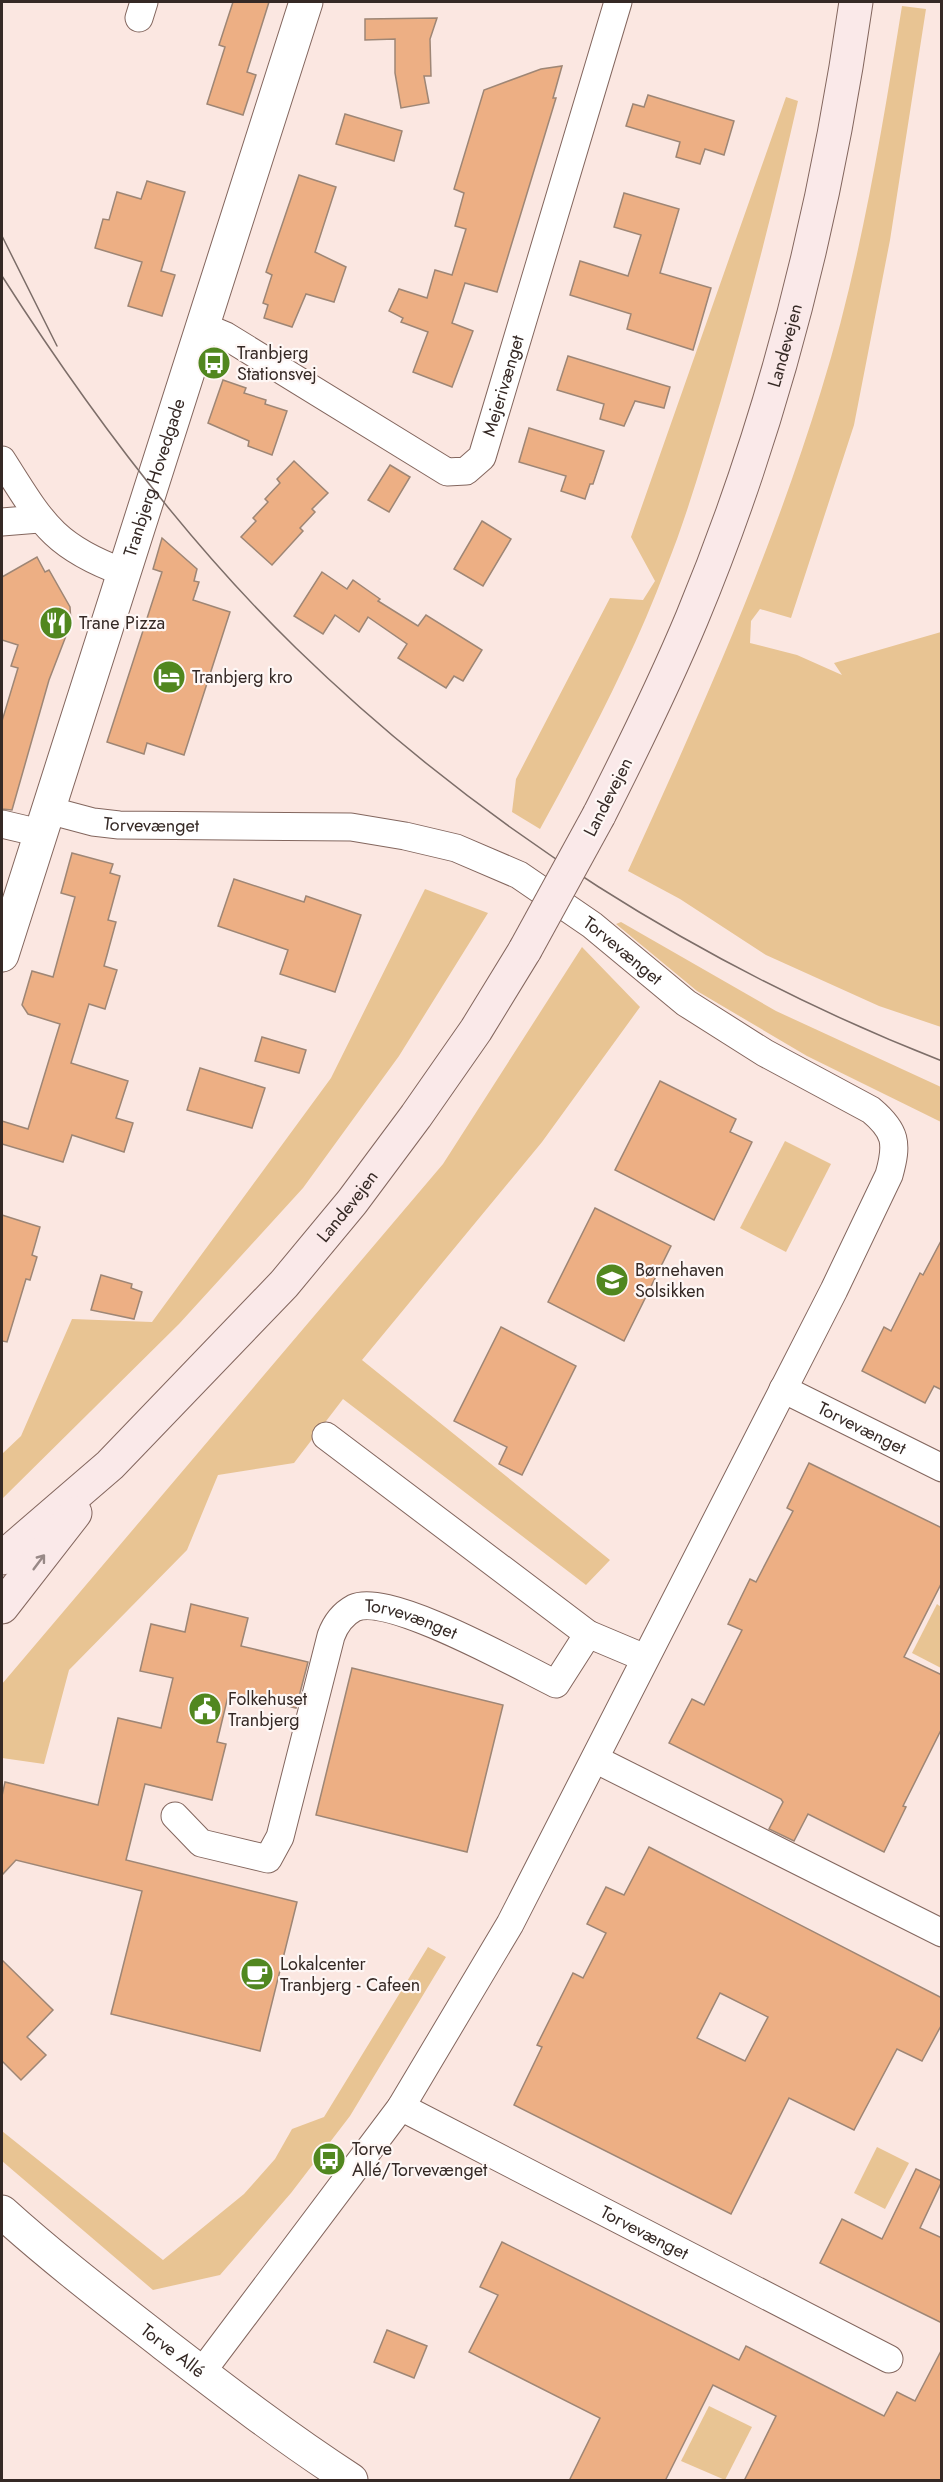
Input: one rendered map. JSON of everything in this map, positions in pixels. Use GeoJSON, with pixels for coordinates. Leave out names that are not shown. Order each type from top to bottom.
{"type":"FeatureCollection","features":[{"type":"Feature","properties":{"kind":"main road","name":"Landevejen"},"geometry":{"type":"LineString","coordinates":[[2,1558],[111,1465],[284,1284],[352,1202],[476,1030],[525,950],[599,815],[650,715],[692,617],[733,511],[770,398],[801,290],[825,185],[856,2]]}},
{"type":"Feature","properties":{"kind":"main road","name":"Landevejen"},"geometry":{"type":"LineString","coordinates":[[2,1607],[21,1586],[111,1465]]}},
{"type":"Feature","properties":{"kind":"street","name":"Tranbjerg Hovedgade"},"geometry":{"type":"LineString","coordinates":[[2,955],[306,2]]}},
{"type":"Feature","properties":{"kind":"street","name":"Mejerivænget"},"geometry":{"type":"LineString","coordinates":[[202,326],[226,336],[447,472],[466,471],[482,458],[618,2]]}},
{"type":"Feature","properties":{"kind":"street"},"geometry":{"type":"LineString","coordinates":[[2,460],[39,519],[71,549],[123,572]]}},
{"type":"Feature","properties":{"kind":"street"},"geometry":{"type":"LineString","coordinates":[[2,522],[39,519]]}},
{"type":"Feature","properties":{"kind":"street","name":"Torvevænget"},"geometry":{"type":"LineString","coordinates":[[2,824],[44,821],[119,825],[351,827],[456,848],[519,875],[592,925],[686,1003],[765,1053],[871,1110],[884,1121],[893,1135],[895,1154],[889,1174],[783,1389],[510,1924],[401,2106],[201,2373]]}},
{"type":"Feature","properties":{"kind":"street","name":"Torvevænget"},"geometry":{"type":"LineString","coordinates":[[783,1389],[942,1468]]}},
{"type":"Feature","properties":{"kind":"street"},"geometry":{"type":"LineString","coordinates":[[326,1436],[588,1634],[645,1658]]}},
{"type":"Feature","properties":{"kind":"street","name":"Torvevænget"},"geometry":{"type":"LineString","coordinates":[[175,1816],[201,1843],[268,1859],[280,1837],[335,1624],[355,1608],[374,1606],[396,1609],[556,1684],[588,1634]]}},
{"type":"Feature","properties":{"kind":"street"},"geometry":{"type":"LineString","coordinates":[[595,1759],[942,1933]]}},
{"type":"Feature","properties":{"kind":"street","name":"Torvevænget"},"geometry":{"type":"LineString","coordinates":[[401,2106],[889,2359]]}},
{"type":"Feature","properties":{"kind":"street","name":"Torve Allé"},"geometry":{"type":"LineString","coordinates":[[2,2212],[60,2264],[201,2373],[299,2447],[351,2481]]}},
{"type":"Feature","properties":{"kind":"shaded area"},"geometry":{"type":"Polygon","coordinates":[[[902,6],[926,9],[890,240],[854,425],[791,618],[760,609],[751,621],[750,643],[797,655],[842,675],[834,663],[941,632],[941,1027],[879,1006],[766,955],[680,899],[628,871],[707,694],[757,574],[821,391],[858,249],[902,6]]]}},
{"type":"Feature","properties":{"kind":"shaded area"},"geometry":{"type":"Polygon","coordinates":[[[786,97],[798,101],[752,289],[689,505],[653,602],[623,668],[540,829],[512,812],[516,779],[610,598],[643,600],[655,581],[631,537],[786,97]]]}},
{"type":"Feature","properties":{"kind":"shaded area"},"geometry":{"type":"Polygon","coordinates":[[[425,889],[488,913],[399,1056],[303,1188],[179,1324],[2,1499],[2,1454],[21,1436],[72,1319],[152,1322],[331,1078],[425,889]]]}},
{"type":"Feature","properties":{"kind":"shaded area"},"geometry":{"type":"Polygon","coordinates":[[[621,922],[776,1011],[941,1087],[941,1122],[807,1056],[697,991],[616,924],[621,922]]]}},
{"type":"Feature","properties":{"kind":"shaded area"},"geometry":{"type":"Polygon","coordinates":[[[582,947],[640,1007],[542,1142],[362,1360],[610,1560],[586,1585],[343,1399],[294,1463],[218,1475],[187,1550],[69,1670],[44,1764],[2,1758],[2,1684],[443,1164],[582,947]]]}},
{"type":"Feature","properties":{"kind":"shaded area"},"geometry":{"type":"Polygon","coordinates":[[[785,1141],[831,1164],[786,1252],[740,1228],[785,1141]]]}},
{"type":"Feature","properties":{"kind":"shaded area"},"geometry":{"type":"Polygon","coordinates":[[[937,1604],[941,1607],[941,1668],[912,1653],[937,1604]]]}},
{"type":"Feature","properties":{"kind":"shaded area"},"geometry":{"type":"Polygon","coordinates":[[[428,1947],[446,1957],[350,2116],[291,2193],[220,2275],[153,2290],[2,2161],[2,2131],[163,2260],[244,2194],[275,2159],[292,2129],[324,2117],[428,1947]]]}},
{"type":"Feature","properties":{"kind":"shaded area"},"geometry":{"type":"Polygon","coordinates":[[[877,2147],[909,2163],[885,2209],[854,2193],[877,2147]]]}},
{"type":"Feature","properties":{"kind":"shaded area"},"geometry":{"type":"Polygon","coordinates":[[[709,2406],[752,2427],[725,2480],[681,2461],[709,2406]]]}},
{"type":"Feature","properties":{"kind":"building"},"geometry":{"type":"Polygon","coordinates":[[[233,2],[269,2],[247,72],[256,75],[243,115],[207,104],[225,47],[219,45],[233,2]]]}},
{"type":"Feature","properties":{"kind":"building"},"geometry":{"type":"Polygon","coordinates":[[[437,18],[430,39],[431,76],[424,76],[429,103],[401,108],[395,73],[395,39],[365,40],[365,19],[437,18]]]}},
{"type":"Feature","properties":{"kind":"building"},"geometry":{"type":"Polygon","coordinates":[[[562,66],[553,98],[556,98],[497,292],[465,283],[452,323],[473,331],[452,387],[413,372],[428,332],[401,322],[403,318],[389,311],[399,289],[427,298],[435,270],[452,275],[466,229],[455,226],[464,193],[454,189],[484,90],[541,69],[562,66]]]}},
{"type":"Feature","properties":{"kind":"building"},"geometry":{"type":"Polygon","coordinates":[[[648,95],[734,121],[724,155],[705,149],[700,164],[676,157],[680,142],[626,126],[633,104],[644,107],[648,95]]]}},
{"type":"Feature","properties":{"kind":"building"},"geometry":{"type":"Polygon","coordinates":[[[345,114],[402,131],[394,161],[336,144],[345,114]]]}},
{"type":"Feature","properties":{"kind":"building"},"geometry":{"type":"Polygon","coordinates":[[[299,175],[336,187],[315,252],[346,267],[334,302],[306,294],[292,327],[264,318],[268,305],[263,303],[272,275],[266,272],[299,175]]]}},
{"type":"Feature","properties":{"kind":"building"},"geometry":{"type":"Polygon","coordinates":[[[147,181],[185,192],[161,271],[175,275],[162,316],[128,306],[142,262],[95,248],[103,219],[109,220],[117,192],[141,199],[147,181]]]}},
{"type":"Feature","properties":{"kind":"building"},"geometry":{"type":"Polygon","coordinates":[[[624,193],[679,209],[660,273],[711,288],[693,350],[627,329],[631,314],[570,295],[580,261],[628,276],[641,235],[614,227],[624,193]]]}},
{"type":"Feature","properties":{"kind":"building"},"geometry":{"type":"Polygon","coordinates":[[[568,356],[670,387],[664,408],[635,401],[624,426],[600,419],[604,404],[557,390],[568,356]]]}},
{"type":"Feature","properties":{"kind":"building"},"geometry":{"type":"Polygon","coordinates":[[[223,380],[246,388],[244,393],[266,400],[265,404],[287,411],[272,455],[248,446],[249,441],[208,423],[223,380]]]}},
{"type":"Feature","properties":{"kind":"building"},"geometry":{"type":"Polygon","coordinates":[[[529,428],[604,451],[593,484],[590,484],[585,499],[561,491],[566,476],[519,462],[529,428]]]}},
{"type":"Feature","properties":{"kind":"building"},"geometry":{"type":"Polygon","coordinates":[[[294,461],[328,493],[312,509],[315,512],[300,528],[303,531],[272,565],[241,537],[256,521],[253,518],[268,502],[265,499],[280,483],[277,479],[294,461]]]}},
{"type":"Feature","properties":{"kind":"building"},"geometry":{"type":"Polygon","coordinates":[[[390,465],[410,477],[389,512],[368,500],[390,465]]]}},
{"type":"Feature","properties":{"kind":"building"},"geometry":{"type":"Polygon","coordinates":[[[482,521],[511,539],[483,586],[454,569],[482,521]]]}},
{"type":"Feature","properties":{"kind":"building","name":"Tranbjerg kro"},"geometry":{"type":"Polygon","coordinates":[[[162,538],[197,569],[194,581],[199,582],[193,600],[230,612],[184,755],[147,743],[144,754],[107,742],[162,572],[153,569],[162,538]]]}},
{"type":"Feature","properties":{"kind":"building"},"geometry":{"type":"Polygon","coordinates":[[[37,557],[45,572],[49,570],[70,607],[71,623],[49,680],[12,810],[2,809],[2,721],[18,668],[11,666],[18,645],[2,640],[2,577],[37,557]]]}},
{"type":"Feature","properties":{"kind":"building"},"geometry":{"type":"Polygon","coordinates":[[[322,572],[347,589],[353,580],[380,599],[378,601],[418,626],[426,615],[482,650],[463,681],[454,676],[446,688],[398,658],[407,644],[368,617],[359,632],[335,615],[323,634],[294,616],[322,572]]]}},
{"type":"Feature","properties":{"kind":"building"},"geometry":{"type":"Polygon","coordinates":[[[72,853],[113,864],[110,873],[120,876],[108,920],[116,922],[104,966],[117,970],[105,1009],[89,1004],[71,1063],[128,1081],[116,1118],[133,1123],[124,1152],[72,1135],[63,1162],[2,1144],[2,1121],[28,1129],[60,1024],[28,1014],[22,1005],[32,971],[53,977],[75,897],[61,893],[72,853]]]}},
{"type":"Feature","properties":{"kind":"building"},"geometry":{"type":"Polygon","coordinates":[[[234,879],[304,902],[306,896],[361,915],[335,992],[280,974],[288,950],[218,926],[234,879]]]}},
{"type":"Feature","properties":{"kind":"building"},"geometry":{"type":"Polygon","coordinates":[[[262,1037],[306,1050],[299,1073],[255,1061],[262,1037]]]}},
{"type":"Feature","properties":{"kind":"building"},"geometry":{"type":"Polygon","coordinates":[[[200,1068],[265,1088],[252,1128],[187,1110],[200,1068]]]}},
{"type":"Feature","properties":{"kind":"building"},"geometry":{"type":"Polygon","coordinates":[[[660,1081],[736,1119],[730,1132],[752,1142],[714,1220],[615,1170],[660,1081]]]}},
{"type":"Feature","properties":{"kind":"building"},"geometry":{"type":"Polygon","coordinates":[[[595,1208],[671,1246],[624,1341],[548,1302],[595,1208]]]}},
{"type":"Feature","properties":{"kind":"building"},"geometry":{"type":"Polygon","coordinates":[[[2,1215],[40,1227],[32,1255],[37,1257],[30,1280],[26,1279],[7,1342],[2,1341],[2,1215]]]}},
{"type":"Feature","properties":{"kind":"building"},"geometry":{"type":"Polygon","coordinates":[[[942,1239],[942,1390],[934,1386],[925,1403],[862,1371],[884,1327],[891,1331],[920,1273],[923,1275],[942,1239]]]}},
{"type":"Feature","properties":{"kind":"building"},"geometry":{"type":"Polygon","coordinates":[[[101,1275],[132,1284],[131,1288],[142,1292],[134,1319],[91,1310],[101,1275]]]}},
{"type":"Feature","properties":{"kind":"building"},"geometry":{"type":"Polygon","coordinates":[[[501,1327],[576,1366],[522,1475],[499,1464],[507,1447],[454,1421],[501,1327]]]}},
{"type":"Feature","properties":{"kind":"building"},"geometry":{"type":"Polygon","coordinates":[[[809,1463],[942,1528],[942,1582],[904,1657],[942,1675],[942,1728],[903,1806],[906,1807],[884,1852],[808,1814],[794,1841],[769,1829],[783,1802],[781,1799],[669,1743],[692,1699],[704,1705],[742,1630],[728,1624],[750,1579],[756,1582],[793,1511],[787,1508],[809,1463]]]}},
{"type":"Feature","properties":{"kind":"building"},"geometry":{"type":"Polygon","coordinates":[[[191,1604],[248,1618],[241,1646],[308,1662],[296,1708],[229,1692],[217,1742],[226,1744],[212,1800],[145,1784],[126,1860],[297,1902],[260,2051],[111,2014],[142,1891],[16,1860],[2,1875],[2,1796],[5,1782],[98,1805],[118,1718],[161,1728],[173,1678],[140,1671],[151,1624],[185,1632],[191,1604]]]}},
{"type":"Feature","properties":{"kind":"building"},"geometry":{"type":"Polygon","coordinates":[[[352,1668],[503,1705],[467,1852],[316,1815],[352,1668]]]}},
{"type":"Feature","properties":{"kind":"building"},"geometry":{"type":"Polygon","coordinates":[[[649,1847],[942,1998],[942,2024],[922,2061],[897,2049],[854,2130],[789,2098],[731,2214],[514,2105],[542,2047],[537,2045],[573,1973],[583,1978],[606,1933],[587,1924],[606,1887],[624,1895],[649,1847]],[[720,1993],[697,2038],[745,2061],[768,2017],[720,1993]]]}},
{"type":"Feature","properties":{"kind":"building"},"geometry":{"type":"Polygon","coordinates":[[[2,1960],[53,2010],[27,2037],[46,2055],[21,2080],[2,2061],[2,1960]]]}},
{"type":"Feature","properties":{"kind":"building"},"geometry":{"type":"Polygon","coordinates":[[[916,2169],[942,2181],[920,2228],[942,2238],[942,2323],[820,2263],[842,2219],[882,2239],[916,2169]]]}},
{"type":"Feature","properties":{"kind":"building"},"geometry":{"type":"Polygon","coordinates":[[[502,2242],[739,2360],[746,2346],[884,2416],[897,2392],[915,2401],[942,2349],[942,2481],[744,2481],[776,2416],[713,2385],[665,2481],[569,2481],[600,2418],[469,2352],[498,2295],[480,2287],[502,2242]]]}},
{"type":"Feature","properties":{"kind":"building"},"geometry":{"type":"Polygon","coordinates":[[[387,2330],[427,2346],[414,2378],[374,2362],[387,2330]]]}},
{"type":"Feature","properties":{"kind":"tram line"},"geometry":{"type":"LineString","coordinates":[[2,236],[57,346]]}},
{"type":"Feature","properties":{"kind":"tram line"},"geometry":{"type":"LineString","coordinates":[[2,276],[68,375],[138,471],[176,517],[254,606],[367,714],[441,775],[518,833],[598,887],[766,982],[853,1024],[942,1061]]}},
{"type":"Feature","properties":{"kind":"place","name":"Tranbjerg Stationsvej"},"geometry":{"type":"Point","coordinates":[214,363]}},
{"type":"Feature","properties":{"kind":"place","name":"Trane Pizza"},"geometry":{"type":"Point","coordinates":[56,623]}},
{"type":"Feature","properties":{"kind":"place","name":"Tranbjerg kro"},"geometry":{"type":"Point","coordinates":[169,677]}},
{"type":"Feature","properties":{"kind":"place","name":"Børnehaven Solsikken"},"geometry":{"type":"Point","coordinates":[612,1280]}},
{"type":"Feature","properties":{"kind":"place","name":"Folkehuset Tranbjerg"},"geometry":{"type":"Point","coordinates":[205,1709]}},
{"type":"Feature","properties":{"kind":"place","name":"Lokalcenter Tranbjerg - Cafeen"},"geometry":{"type":"Point","coordinates":[257,1974]}},
{"type":"Feature","properties":{"kind":"place","name":"Torve Allé/Torvevænget"},"geometry":{"type":"Point","coordinates":[329,2159]}}]}
